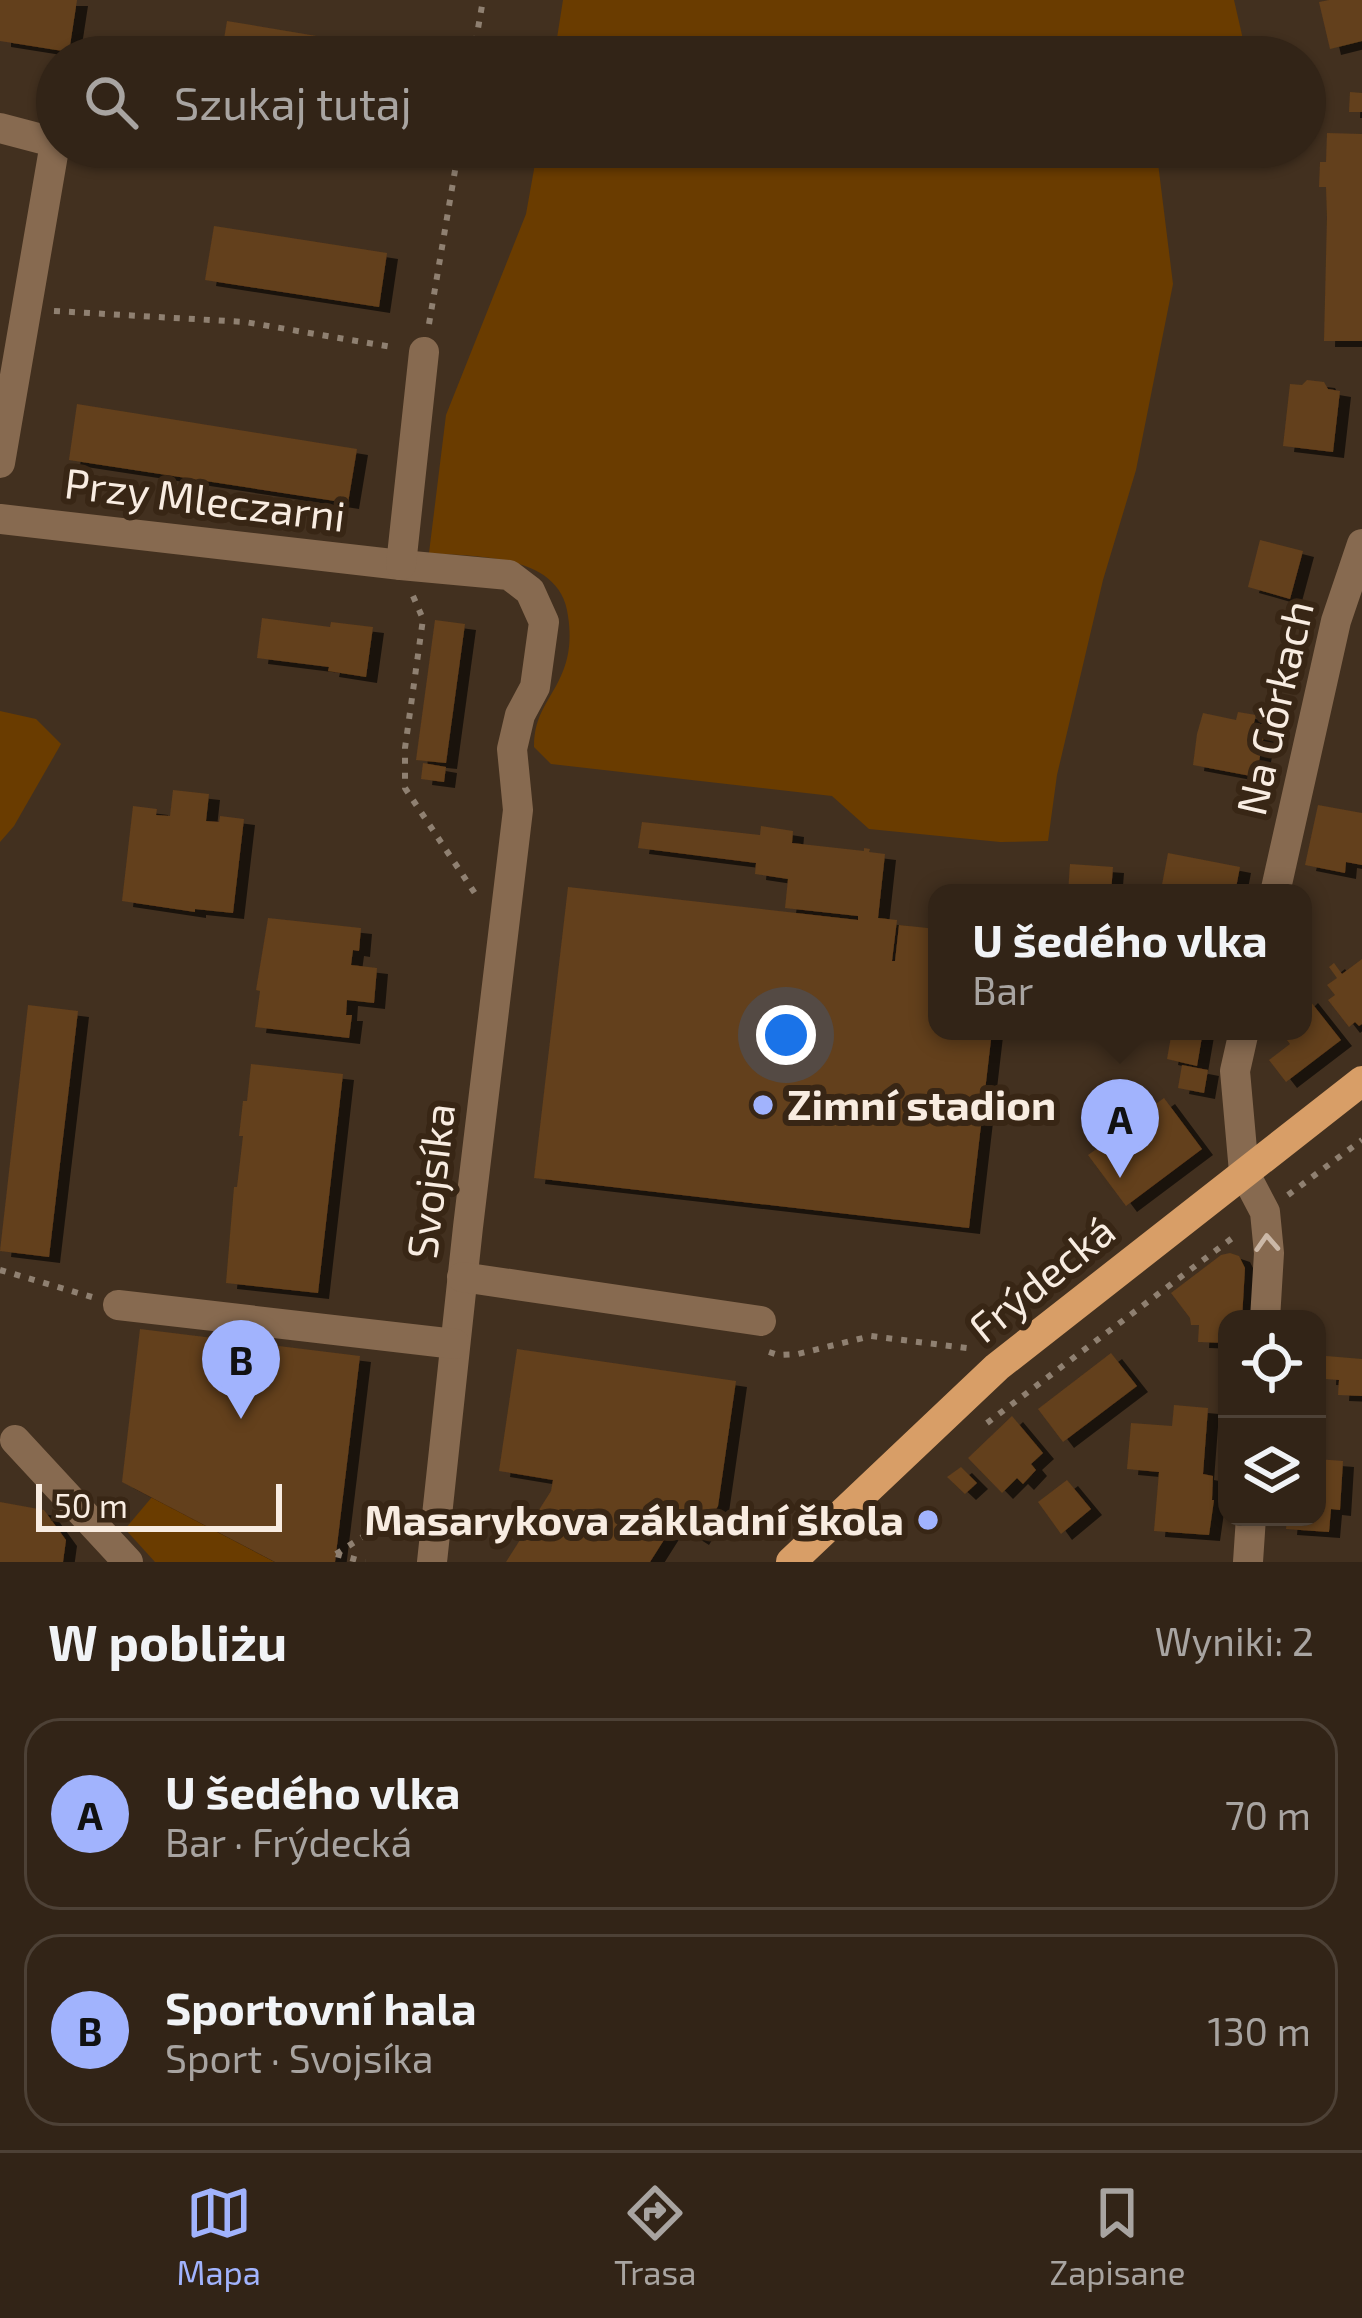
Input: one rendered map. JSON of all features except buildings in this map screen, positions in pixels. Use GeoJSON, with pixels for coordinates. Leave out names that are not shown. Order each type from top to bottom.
{"type":"FeatureCollection","features":[{"type":"Feature","properties":{"kind":"main road","name":"Frýdecká"},"geometry":{"type":"LineString","coordinates":[[791,1562],[997,1367],[1362,1081]]}},
{"type":"Feature","properties":{"kind":"street"},"geometry":{"type":"LineString","coordinates":[[0,128],[36,138]]}},
{"type":"Feature","properties":{"kind":"street"},"geometry":{"type":"LineString","coordinates":[[0,463],[52,168]]}},
{"type":"Feature","properties":{"kind":"street"},"geometry":{"type":"LineString","coordinates":[[400,566],[424,352]]}},
{"type":"Feature","properties":{"kind":"street","name":"Przy Mleczarni"},"geometry":{"type":"LineString","coordinates":[[0,519],[508,575],[530,591],[544,622],[535,687],[520,715],[512,749],[518,810]]}},
{"type":"Feature","properties":{"kind":"street","name":"Na Górkach"},"geometry":{"type":"LineString","coordinates":[[1277,884],[1336,622],[1362,544]]}},
{"type":"Feature","properties":{"kind":"street","name":"Svojsíka"},"geometry":{"type":"LineString","coordinates":[[432,1562],[518,810]]}},
{"type":"Feature","properties":{"kind":"street"},"geometry":{"type":"LineString","coordinates":[[1242,1040],[1235,1071],[1244,1172],[1265,1212],[1269,1253],[1266,1310]]}},
{"type":"Feature","properties":{"kind":"street"},"geometry":{"type":"LineString","coordinates":[[462,1277],[760,1321]]}},
{"type":"Feature","properties":{"kind":"street"},"geometry":{"type":"LineString","coordinates":[[118,1305],[455,1344]]}},
{"type":"Feature","properties":{"kind":"street"},"geometry":{"type":"LineString","coordinates":[[15,1440],[128,1562]]}},
{"type":"Feature","properties":{"kind":"street"},"geometry":{"type":"LineString","coordinates":[[1248,1562],[1250,1526]]}},
{"type":"Feature","properties":{"kind":"path"},"geometry":{"type":"LineString","coordinates":[[477,36],[483,0]]}},
{"type":"Feature","properties":{"kind":"path"},"geometry":{"type":"LineString","coordinates":[[26,310],[244,322],[424,352],[455,168]]}},
{"type":"Feature","properties":{"kind":"path"},"geometry":{"type":"LineString","coordinates":[[400,566],[423,620],[405,748],[405,788],[502,935]]}},
{"type":"Feature","properties":{"kind":"path"},"geometry":{"type":"LineString","coordinates":[[980,1429],[1362,1140]]}},
{"type":"Feature","properties":{"kind":"path"},"geometry":{"type":"LineString","coordinates":[[0,1270],[118,1305]]}},
{"type":"Feature","properties":{"kind":"path"},"geometry":{"type":"LineString","coordinates":[[760,1321],[767,1351],[778,1355],[814,1352],[871,1336],[980,1350]]}},
{"type":"Feature","properties":{"kind":"path"},"geometry":{"type":"LineString","coordinates":[[336,1554],[440,1487]]}},
{"type":"Feature","properties":{"kind":"path"},"geometry":{"type":"LineString","coordinates":[[336,1554],[342,1562]]}},
{"type":"Feature","properties":{"kind":"path"},"geometry":{"type":"LineString","coordinates":[[336,1554],[365,1562]]}},
{"type":"Feature","properties":{"kind":"shaded area"},"geometry":{"type":"Polygon","coordinates":[[[563,0],[1234,0],[1242,36],[557,36],[563,0]]]}},
{"type":"Feature","properties":{"kind":"shaded area"},"geometry":{"type":"Polygon","coordinates":[[[534,168],[1159,168],[1173,284],[1136,470],[1103,580],[1057,775],[1048,841],[1000,842],[869,829],[832,796],[551,764],[534,747],[540,715],[568,651],[569,623],[562,595],[534,569],[514,562],[429,553],[446,415],[526,214],[534,168]]]}},
{"type":"Feature","properties":{"kind":"shaded area"},"geometry":{"type":"Polygon","coordinates":[[[0,711],[36,719],[61,744],[0,842],[0,711]]]}},
{"type":"Feature","properties":{"kind":"shaded area"},"geometry":{"type":"Polygon","coordinates":[[[152,1497],[275,1562],[155,1562],[125,1529],[152,1497]]]}},
{"type":"Feature","properties":{"kind":"place","name":"Zimní stadion"},"geometry":{"type":"Point","coordinates":[763,1105]}},
{"type":"Feature","properties":{"kind":"place","name":"U šedého vlka"},"geometry":{"type":"Point","coordinates":[1120,1178]}},
{"type":"Feature","properties":{"kind":"place","name":"Sportovní hala"},"geometry":{"type":"Point","coordinates":[241,1419]}},
{"type":"Feature","properties":{"kind":"place","name":"Masarykova základní škola"},"geometry":{"type":"Point","coordinates":[928,1520]}}]}
